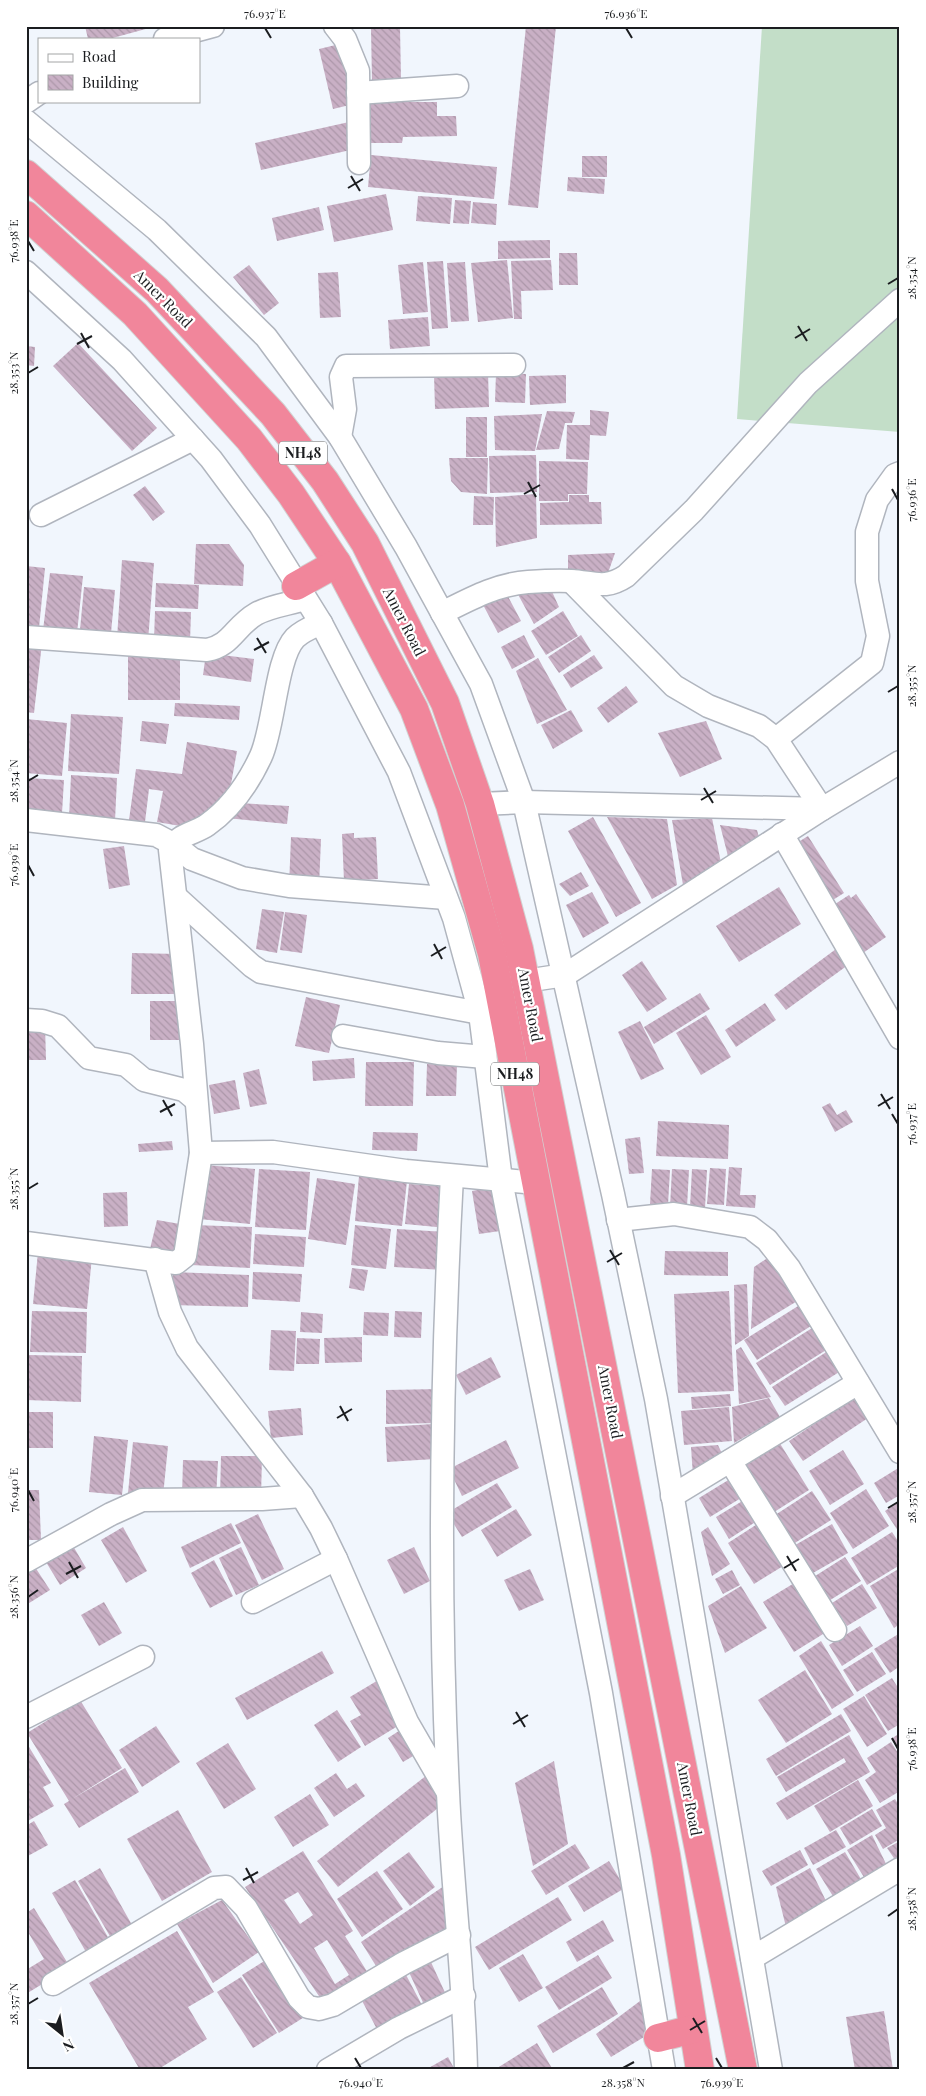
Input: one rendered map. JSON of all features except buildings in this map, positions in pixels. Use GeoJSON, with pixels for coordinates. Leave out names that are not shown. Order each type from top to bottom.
{"type":"FeatureCollection","features":[{"type":"Feature","properties":{"kind":"highway","name":"Amer Road"},"geometry":{"type":"LineString","coordinates":[[26,174],[157,290],[273,414],[325,481],[365,543],[445,702],[480,804],[525,981],[743,2070]]}},
{"type":"Feature","properties":{"kind":"highway","name":"Amer Road"},"geometry":{"type":"LineString","coordinates":[[26,215],[135,314],[249,439],[291,494],[338,562],[414,709],[450,804],[492,954],[666,1855],[700,2070]]}},
{"type":"Feature","properties":{"kind":"highway"},"geometry":{"type":"LineString","coordinates":[[300,593],[338,562]]}},
{"type":"Feature","properties":{"kind":"highway"},"geometry":{"type":"LineString","coordinates":[[658,2038],[693,2029]]}},
{"type":"Feature","properties":{"kind":"street"},"geometry":{"type":"LineString","coordinates":[[170,38],[212,26]]}},
{"type":"Feature","properties":{"kind":"street"},"geometry":{"type":"LineString","coordinates":[[335,26],[345,39],[358,72],[358,163]]}},
{"type":"Feature","properties":{"kind":"street"},"geometry":{"type":"LineString","coordinates":[[358,92],[457,86]]}},
{"type":"Feature","properties":{"kind":"street"},"geometry":{"type":"LineString","coordinates":[[26,102],[38,94]]}},
{"type":"Feature","properties":{"kind":"street"},"geometry":{"type":"LineString","coordinates":[[26,122],[157,230],[266,337],[340,437],[406,547],[481,684],[524,802],[565,975],[656,1399],[771,2070]]}},
{"type":"Feature","properties":{"kind":"street"},"geometry":{"type":"LineString","coordinates":[[26,272],[122,360],[211,459],[260,525],[300,593],[321,623],[399,772],[446,898],[480,1013],[501,1180],[601,1693],[664,2070]]}},
{"type":"Feature","properties":{"kind":"street"},"geometry":{"type":"LineString","coordinates":[[442,613],[482,592],[504,586],[528,582],[571,581],[598,585],[614,584],[626,576],[694,510],[808,383],[900,300]]}},
{"type":"Feature","properties":{"kind":"street"},"geometry":{"type":"LineString","coordinates":[[340,437],[345,409],[341,377],[346,366],[514,365]]}},
{"type":"Feature","properties":{"kind":"street"},"geometry":{"type":"LineString","coordinates":[[41,515],[193,439]]}},
{"type":"Feature","properties":{"kind":"street"},"geometry":{"type":"LineString","coordinates":[[776,738],[872,663],[878,636],[867,581],[867,532],[877,500],[895,475],[900,473]]}},
{"type":"Feature","properties":{"kind":"street"},"geometry":{"type":"LineString","coordinates":[[571,581],[674,686],[708,706],[759,726],[776,738],[822,809]]}},
{"type":"Feature","properties":{"kind":"street"},"geometry":{"type":"LineString","coordinates":[[26,637],[206,650],[218,648],[255,614],[300,593]]}},
{"type":"Feature","properties":{"kind":"street"},"geometry":{"type":"LineString","coordinates":[[26,1243],[176,1263],[185,1256],[200,1153],[176,897],[169,856],[173,844],[186,834],[206,826],[220,814],[248,781],[266,742],[289,647],[302,632],[321,623]]}},
{"type":"Feature","properties":{"kind":"street"},"geometry":{"type":"LineString","coordinates":[[525,981],[565,975],[782,834],[900,762]]}},
{"type":"Feature","properties":{"kind":"street"},"geometry":{"type":"LineString","coordinates":[[480,804],[524,802],[822,809]]}},
{"type":"Feature","properties":{"kind":"street"},"geometry":{"type":"LineString","coordinates":[[26,820],[156,835],[173,844],[192,860],[249,879],[288,886],[446,898]]}},
{"type":"Feature","properties":{"kind":"street"},"geometry":{"type":"LineString","coordinates":[[782,834],[900,1038]]}},
{"type":"Feature","properties":{"kind":"street"},"geometry":{"type":"LineString","coordinates":[[176,897],[261,972],[480,1013]]}},
{"type":"Feature","properties":{"kind":"street"},"geometry":{"type":"LineString","coordinates":[[26,1020],[42,1021],[58,1026],[89,1058],[126,1064],[144,1080],[184,1090],[196,1100]]}},
{"type":"Feature","properties":{"kind":"street"},"geometry":{"type":"LineString","coordinates":[[343,1036],[438,1053],[485,1057]]}},
{"type":"Feature","properties":{"kind":"street"},"geometry":{"type":"LineString","coordinates":[[200,1153],[273,1152],[452,1176],[536,1183]]}},
{"type":"Feature","properties":{"kind":"street"},"geometry":{"type":"LineString","coordinates":[[452,1176],[444,1319],[442,1480],[448,1792],[464,1996],[466,2070]]}},
{"type":"Feature","properties":{"kind":"street"},"geometry":{"type":"LineString","coordinates":[[618,1220],[674,1214],[750,1228],[767,1240],[789,1268],[900,1452]]}},
{"type":"Feature","properties":{"kind":"street"},"geometry":{"type":"LineString","coordinates":[[155,1259],[170,1312],[187,1348],[302,1496],[336,1559],[407,1722],[448,1792]]}},
{"type":"Feature","properties":{"kind":"street"},"geometry":{"type":"LineString","coordinates":[[672,1496],[858,1382]]}},
{"type":"Feature","properties":{"kind":"street"},"geometry":{"type":"LineString","coordinates":[[730,1461],[835,1630]]}},
{"type":"Feature","properties":{"kind":"street"},"geometry":{"type":"LineString","coordinates":[[26,1561],[111,1514],[142,1500],[302,1496]]}},
{"type":"Feature","properties":{"kind":"street"},"geometry":{"type":"LineString","coordinates":[[253,1602],[336,1559]]}},
{"type":"Feature","properties":{"kind":"street"},"geometry":{"type":"LineString","coordinates":[[26,1718],[143,1657]]}},
{"type":"Feature","properties":{"kind":"street"},"geometry":{"type":"LineString","coordinates":[[752,1958],[900,1869]]}},
{"type":"Feature","properties":{"kind":"street"},"geometry":{"type":"LineString","coordinates":[[53,1984],[214,1888],[226,1887],[246,1908],[299,1998],[308,2008],[318,2009],[333,2005],[404,1963],[459,1936]]}},
{"type":"Feature","properties":{"kind":"street"},"geometry":{"type":"LineString","coordinates":[[328,2070],[399,2028],[464,1996]]}},
{"type":"Feature","properties":{"kind":"green space"},"geometry":{"type":"Polygon","coordinates":[[[762,26],[900,26],[900,432],[737,419],[762,26]]]}}]}
